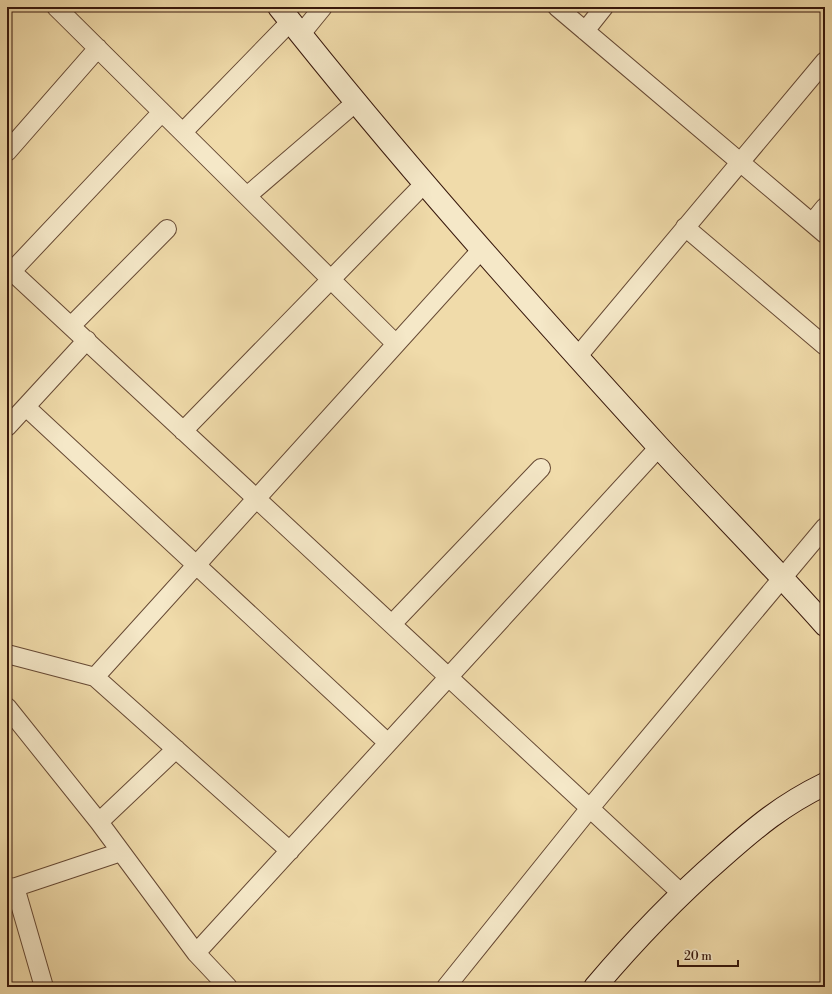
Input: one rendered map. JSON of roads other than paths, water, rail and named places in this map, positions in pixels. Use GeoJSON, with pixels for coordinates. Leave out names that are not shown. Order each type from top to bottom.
{"type":"FeatureCollection","features":[{"type":"Feature","properties":{"kind":"main road"},"geometry":{"type":"LineString","coordinates":[[290,21],[355,103],[424,184],[659,447],[783,577],[825,625]]}},
{"type":"Feature","properties":{"kind":"main road"},"geometry":{"type":"LineString","coordinates":[[595,987],[681,893],[764,820],[797,798],[825,784]]}},
{"type":"Feature","properties":{"kind":"street"},"geometry":{"type":"LineString","coordinates":[[183,132],[290,21],[323,7]]}},
{"type":"Feature","properties":{"kind":"street"},"geometry":{"type":"LineString","coordinates":[[557,7],[818,229],[825,208]]}},
{"type":"Feature","properties":{"kind":"street"},"geometry":{"type":"LineString","coordinates":[[584,31],[604,7]]}},
{"type":"Feature","properties":{"kind":"street"},"geometry":{"type":"LineString","coordinates":[[67,10],[98,48],[396,344]]}},
{"type":"Feature","properties":{"kind":"street"},"geometry":{"type":"LineString","coordinates":[[7,152],[98,48]]}},
{"type":"Feature","properties":{"kind":"street"},"geometry":{"type":"LineString","coordinates":[[578,356],[825,61]]}},
{"type":"Feature","properties":{"kind":"street"},"geometry":{"type":"LineString","coordinates":[[247,196],[355,103]]}},
{"type":"Feature","properties":{"kind":"street"},"geometry":{"type":"LineString","coordinates":[[162,112],[10,269],[681,893]]}},
{"type":"Feature","properties":{"kind":"street"},"geometry":{"type":"LineString","coordinates":[[183,430],[424,184]]}},
{"type":"Feature","properties":{"kind":"street"},"geometry":{"type":"LineString","coordinates":[[685,227],[825,346]]}},
{"type":"Feature","properties":{"kind":"street"},"geometry":{"type":"LineString","coordinates":[[71,326],[167,229]]}},
{"type":"Feature","properties":{"kind":"street"},"geometry":{"type":"LineString","coordinates":[[95,677],[482,248]]}},
{"type":"Feature","properties":{"kind":"street"},"geometry":{"type":"LineString","coordinates":[[7,427],[87,340]]}},
{"type":"Feature","properties":{"kind":"street"},"geometry":{"type":"LineString","coordinates":[[26,407],[388,743]]}},
{"type":"Feature","properties":{"kind":"street"},"geometry":{"type":"LineString","coordinates":[[196,953],[659,447]]}},
{"type":"Feature","properties":{"kind":"street"},"geometry":{"type":"LineString","coordinates":[[392,624],[541,468]]}},
{"type":"Feature","properties":{"kind":"street"},"geometry":{"type":"LineString","coordinates":[[446,987],[590,808],[825,527]]}},
{"type":"Feature","properties":{"kind":"street"},"geometry":{"type":"LineString","coordinates":[[7,654],[95,677],[290,851]]}},
{"type":"Feature","properties":{"kind":"street"},"geometry":{"type":"LineString","coordinates":[[7,707],[100,822],[196,953],[228,987]]}},
{"type":"Feature","properties":{"kind":"street"},"geometry":{"type":"LineString","coordinates":[[100,822],[176,749]]}},
{"type":"Feature","properties":{"kind":"street"},"geometry":{"type":"LineString","coordinates":[[44,987],[11,888],[121,852]]}}]}
